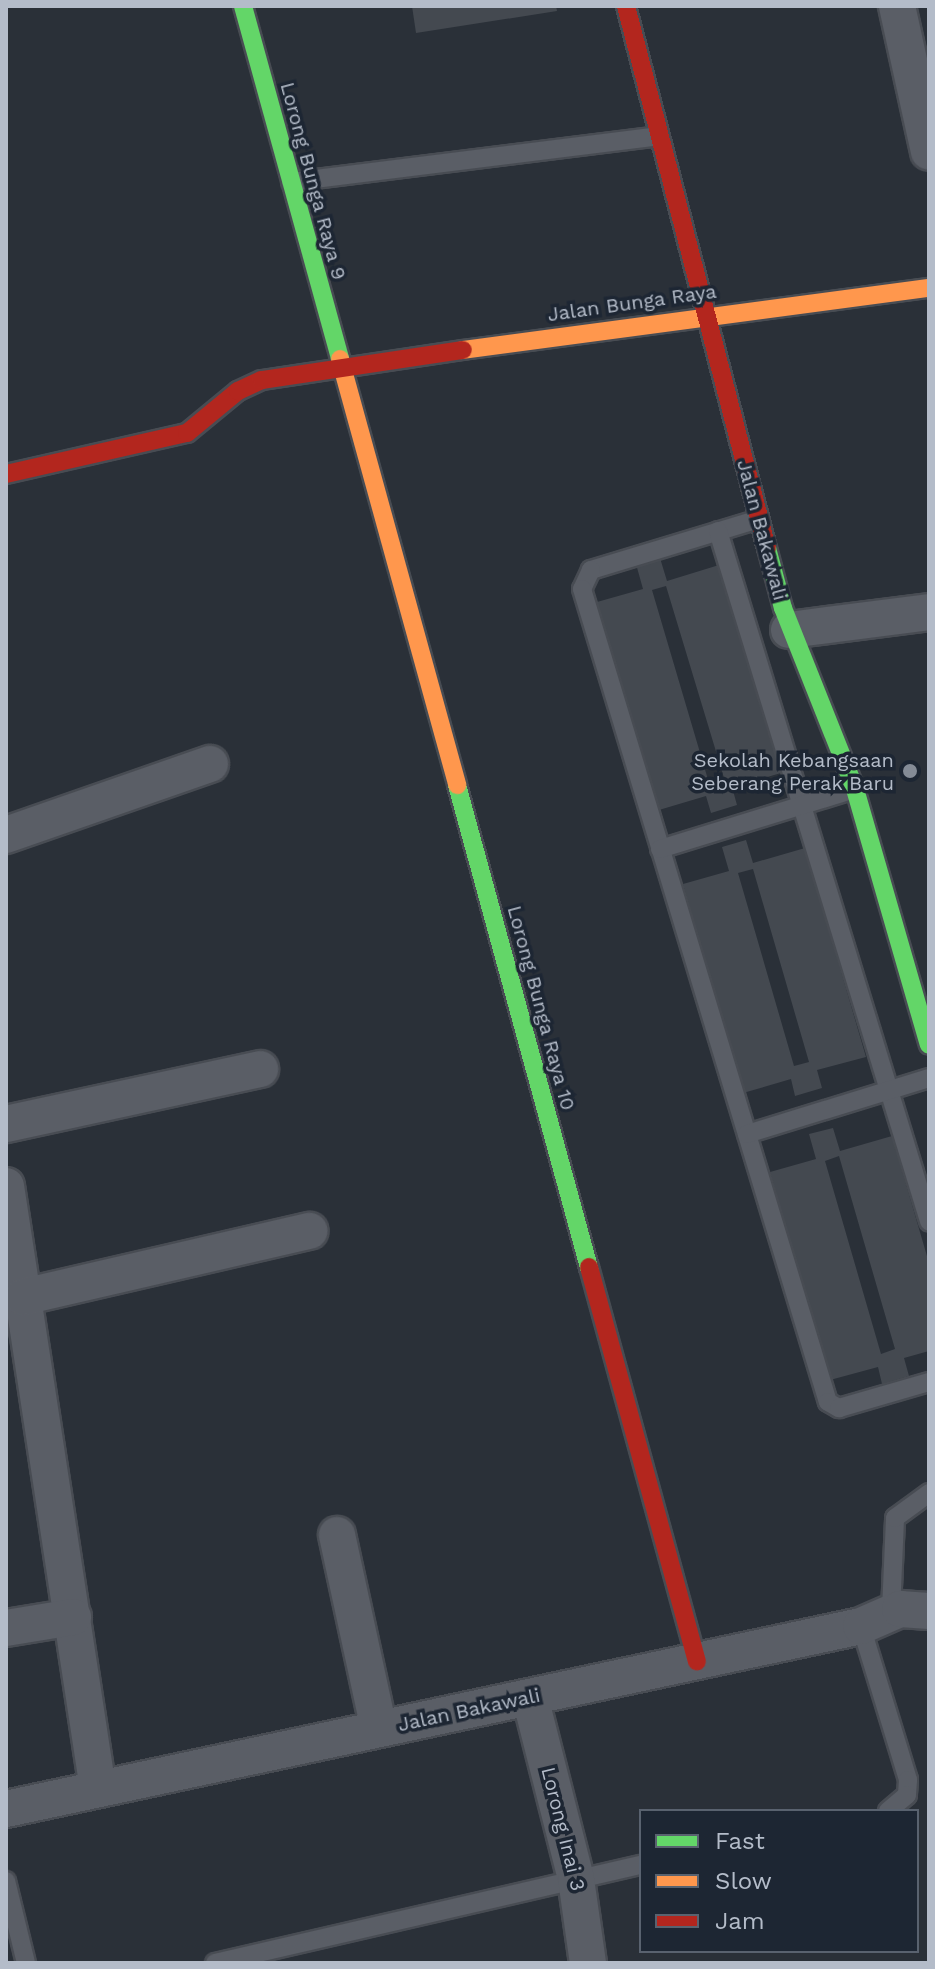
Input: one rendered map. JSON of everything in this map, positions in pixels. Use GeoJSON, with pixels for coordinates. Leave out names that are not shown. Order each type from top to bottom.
{"type":"FeatureCollection","features":[{"type":"Feature","properties":{"kind":"street","name":"Lorong Bunga Raya 9"},"geometry":{"type":"LineString","coordinates":[[243,6],[341,367]]}},
{"type":"Feature","properties":{"kind":"street","name":"Jalan Bakawali"},"geometry":{"type":"LineString","coordinates":[[626,6],[704,315],[789,630],[855,789],[929,1045]]}},
{"type":"Feature","properties":{"kind":"street"},"geometry":{"type":"LineString","coordinates":[[897,6],[929,152]]}},
{"type":"Feature","properties":{"kind":"street","name":"Jalan Bunga Raya"},"geometry":{"type":"LineString","coordinates":[[6,474],[157,443],[187,433],[250,383],[704,315],[929,288]]}},
{"type":"Feature","properties":{"kind":"street","name":"Lorong Bunga Raya 10"},"geometry":{"type":"LineString","coordinates":[[341,367],[697,1661]]}},
{"type":"Feature","properties":{"kind":"street"},"geometry":{"type":"LineString","coordinates":[[789,630],[929,612]]}},
{"type":"Feature","properties":{"kind":"street"},"geometry":{"type":"LineString","coordinates":[[6,835],[210,764]]}},
{"type":"Feature","properties":{"kind":"street"},"geometry":{"type":"LineString","coordinates":[[6,1124],[260,1069]]}},
{"type":"Feature","properties":{"kind":"street"},"geometry":{"type":"LineString","coordinates":[[6,1186],[98,1789]]}},
{"type":"Feature","properties":{"kind":"street"},"geometry":{"type":"LineString","coordinates":[[23,1297],[310,1231]]}},
{"type":"Feature","properties":{"kind":"street"},"geometry":{"type":"LineString","coordinates":[[337,1535],[379,1729]]}},
{"type":"Feature","properties":{"kind":"street","name":"Jalan Bakawali"},"geometry":{"type":"LineString","coordinates":[[6,1809],[697,1661],[876,1619],[929,1611]]}},
{"type":"Feature","properties":{"kind":"street"},"geometry":{"type":"LineString","coordinates":[[6,1628],[73,1617]]}},
{"type":"Feature","properties":{"kind":"street","name":"Lorong Inai 3"},"geometry":{"type":"LineString","coordinates":[[530,1697],[576,1879],[588,1963]]}},
{"type":"Feature","properties":{"kind":"lane"},"geometry":{"type":"LineString","coordinates":[[291,182],[659,136]]}},
{"type":"Feature","properties":{"kind":"lane"},"geometry":{"type":"LineString","coordinates":[[759,519],[598,568],[582,581],[660,849],[831,1405],[843,1408],[929,1382]]}},
{"type":"Feature","properties":{"kind":"lane"},"geometry":{"type":"LineString","coordinates":[[718,531],[929,1221]]}},
{"type":"Feature","properties":{"kind":"lane"},"geometry":{"type":"LineString","coordinates":[[660,849],[855,789]]}},
{"type":"Feature","properties":{"kind":"lane"},"geometry":{"type":"LineString","coordinates":[[747,1134],[929,1078]]}},
{"type":"Feature","properties":{"kind":"lane"},"geometry":{"type":"LineString","coordinates":[[890,1809],[907,1795],[908,1780],[876,1619],[895,1518],[929,1493]]}},
{"type":"Feature","properties":{"kind":"lane"},"geometry":{"type":"LineString","coordinates":[[215,1963],[639,1865]]}},
{"type":"Feature","properties":{"kind":"lane"},"geometry":{"type":"LineString","coordinates":[[6,1881],[26,1963]]}},
{"type":"Feature","properties":{"kind":"building"},"geometry":{"type":"Polygon","coordinates":[[[412,6],[556,6],[557,11],[416,33],[412,6]]]}},
{"type":"Feature","properties":{"kind":"building"},"geometry":{"type":"Polygon","coordinates":[[[660,558],[667,581],[719,565],[781,773],[732,787],[737,805],[711,813],[706,796],[659,810],[597,602],[643,589],[636,564],[660,558]],[[666,586],[652,590],[709,783],[724,778],[666,586]]]}},
{"type":"Feature","properties":{"kind":"building"},"geometry":{"type":"Polygon","coordinates":[[[746,840],[753,863],[805,848],[866,1057],[817,1070],[822,1088],[795,1096],[791,1079],[743,1093],[683,884],[729,871],[722,847],[746,840]],[[753,869],[738,873],[794,1066],[809,1062],[753,869]]]}},
{"type":"Feature","properties":{"kind":"building"},"geometry":{"type":"Polygon","coordinates":[[[833,1128],[840,1151],[892,1136],[929,1263],[929,1351],[904,1358],[909,1376],[882,1384],[878,1367],[830,1380],[770,1172],[816,1159],[809,1134],[833,1128]],[[839,1156],[825,1161],[881,1354],[895,1349],[839,1156]]]}},
{"type":"Feature","properties":{"kind":"traffic: fast"},"geometry":{"type":"LineString","coordinates":[[243,6],[340,359]]}},
{"type":"Feature","properties":{"kind":"traffic: fast"},"geometry":{"type":"LineString","coordinates":[[767,548],[783,608],[855,789],[929,1045]]}},
{"type":"Feature","properties":{"kind":"traffic: fast"},"geometry":{"type":"LineString","coordinates":[[457,785],[589,1267]]}},
{"type":"Feature","properties":{"kind":"traffic: slow"},"geometry":{"type":"LineString","coordinates":[[463,350],[929,288]]}},
{"type":"Feature","properties":{"kind":"traffic: slow"},"geometry":{"type":"LineString","coordinates":[[340,359],[457,785]]}},
{"type":"Feature","properties":{"kind":"traffic: jam"},"geometry":{"type":"LineString","coordinates":[[626,6],[767,548]]}},
{"type":"Feature","properties":{"kind":"traffic: jam"},"geometry":{"type":"LineString","coordinates":[[6,474],[187,433],[238,391],[262,380],[463,350]]}},
{"type":"Feature","properties":{"kind":"traffic: jam"},"geometry":{"type":"LineString","coordinates":[[589,1267],[697,1661]]}},
{"type":"Feature","properties":{"kind":"place","name":"Sekolah Kebangsaan Seberang Perak Baru"},"geometry":{"type":"Point","coordinates":[910,771]}}]}
